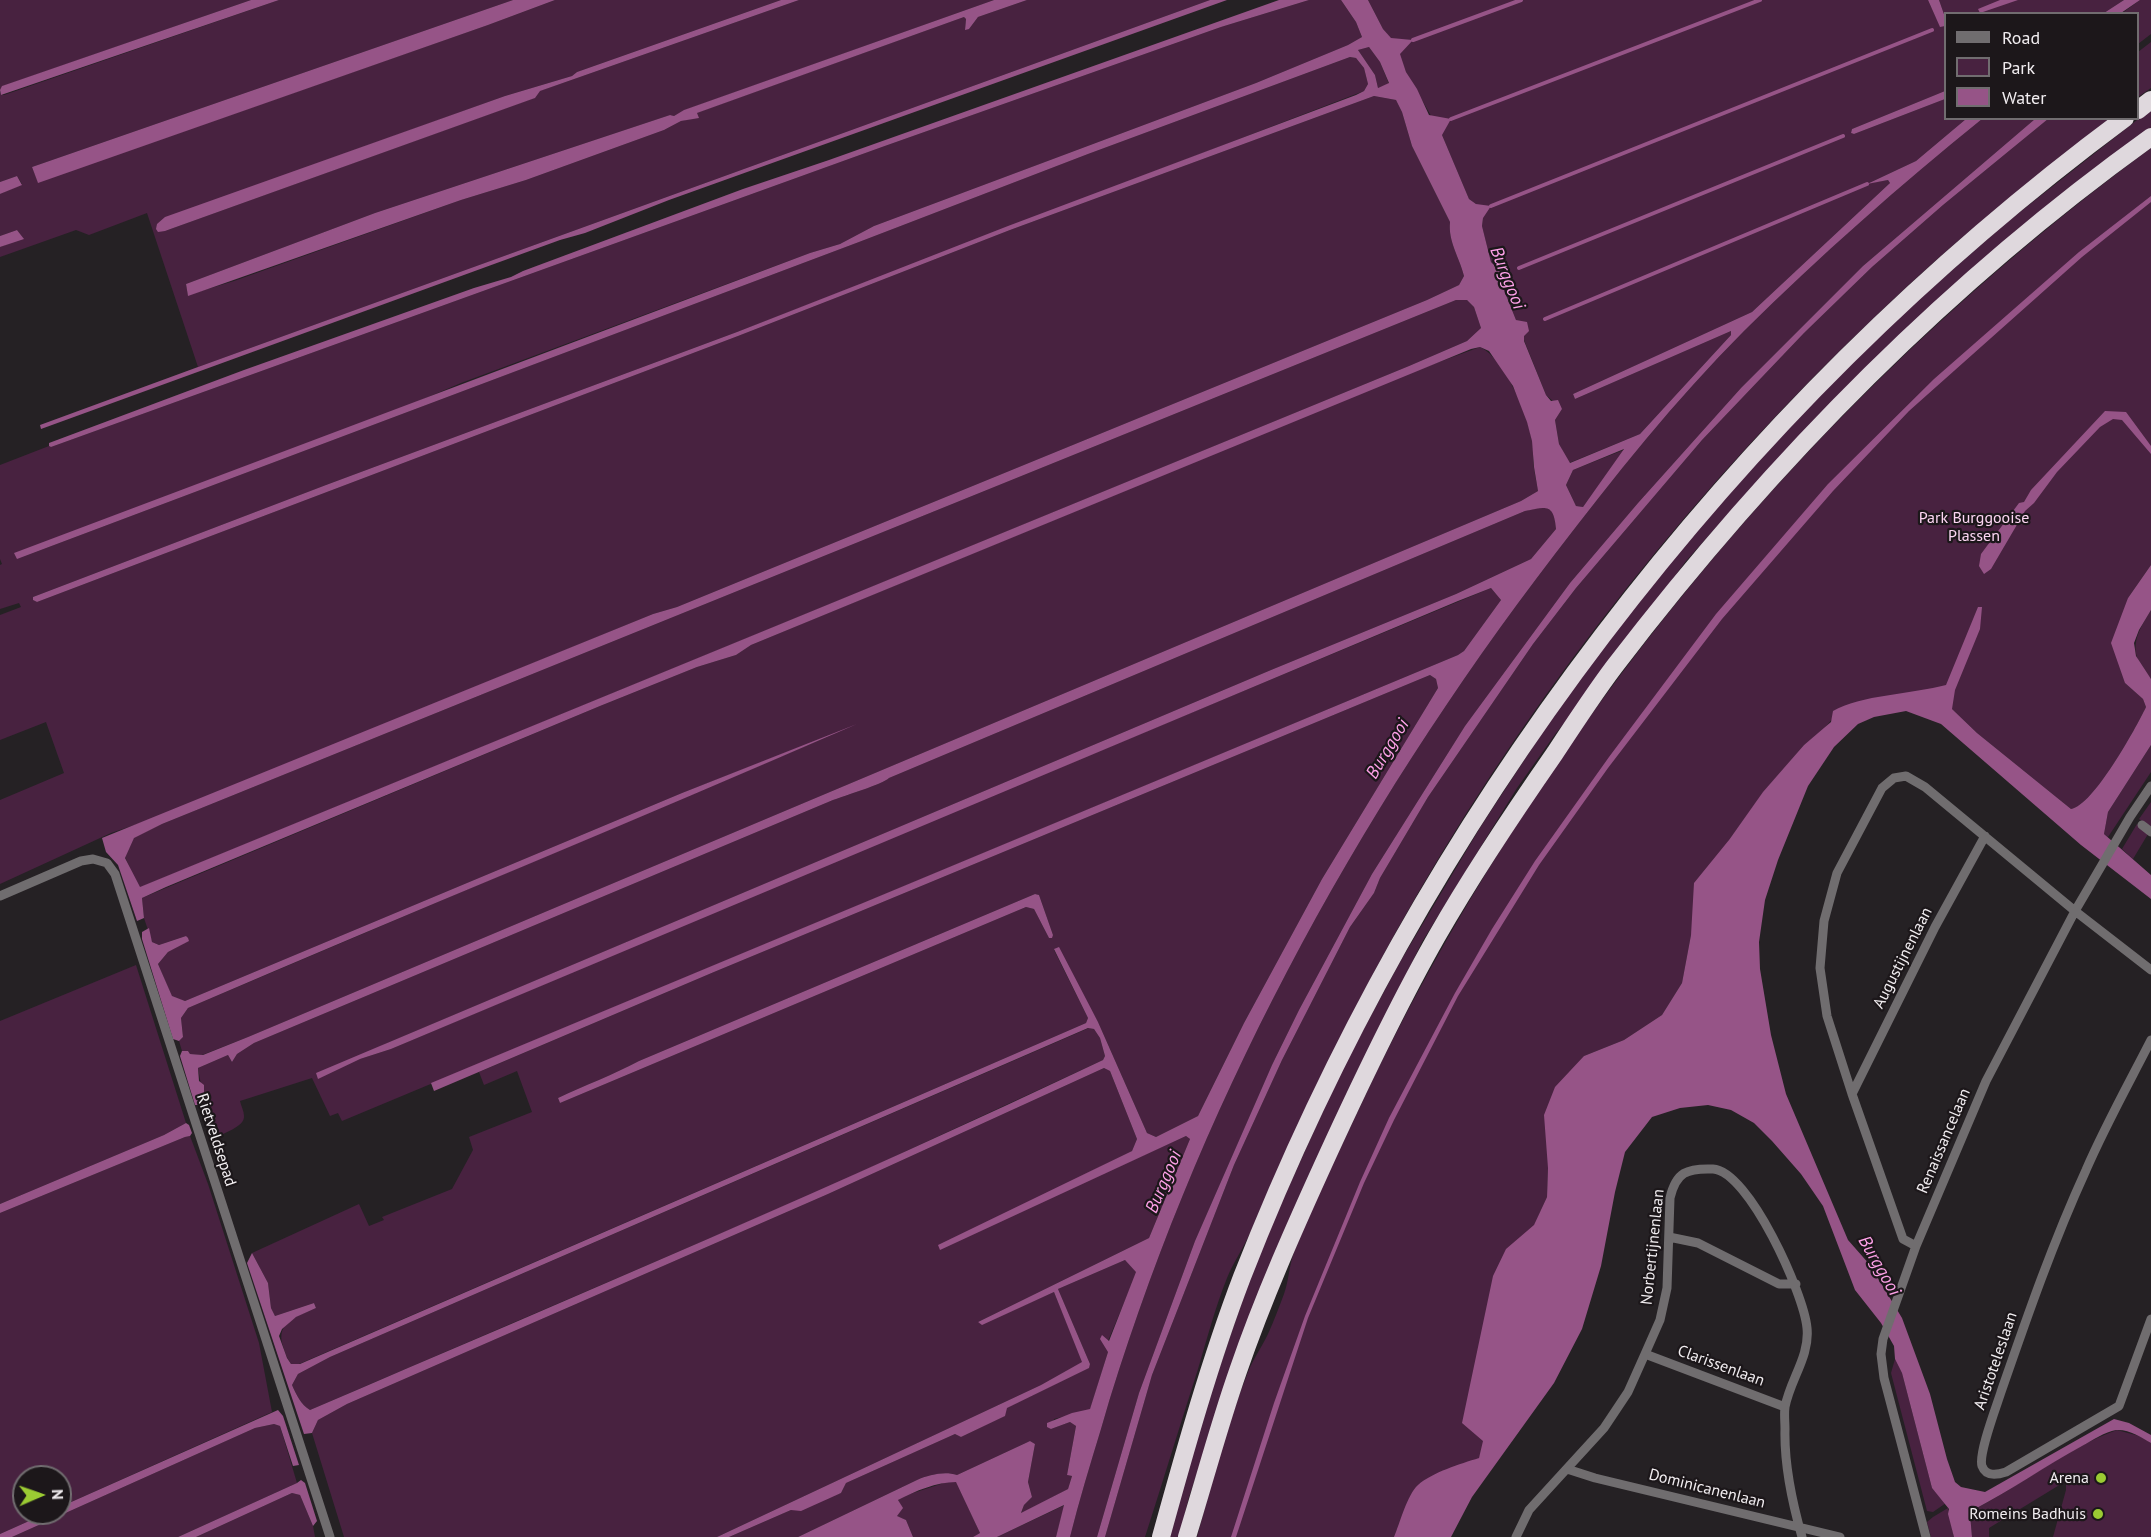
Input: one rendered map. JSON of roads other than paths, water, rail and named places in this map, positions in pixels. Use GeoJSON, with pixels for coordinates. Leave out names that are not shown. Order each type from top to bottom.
{"type":"FeatureCollection","features":[{"type":"Feature","properties":{"kind":"highway"},"geometry":{"type":"LineString","coordinates":[[2139,109],[2151,100]]}},
{"type":"Feature","properties":{"kind":"highway"},"geometry":{"type":"LineString","coordinates":[[1161,1537],[1216,1351],[1242,1278],[1271,1208],[1335,1068],[1374,991],[1421,908],[1493,790],[1587,655],[1667,554],[1792,413],[1858,346],[1973,240],[2123,120]]}},
{"type":"Feature","properties":{"kind":"highway"},"geometry":{"type":"LineString","coordinates":[[1187,1537],[1239,1369],[1299,1217],[1366,1070],[1437,935],[1527,793],[1611,671],[1690,571],[1769,480],[1878,368],[1993,262],[2109,167],[2151,137]]}},
{"type":"Feature","properties":{"kind":"street"},"geometry":{"type":"LineString","coordinates":[[1916,1246],[1903,1239],[1852,1094],[1827,1016],[1820,968],[1824,921],[1837,873],[1882,788],[1894,778],[1906,776],[1924,787],[2151,970]]}},
{"type":"Feature","properties":{"kind":"street","name":"Renaissancelaan"},"geometry":{"type":"LineString","coordinates":[[1926,1537],[1884,1378],[1881,1354],[1884,1339],[1916,1246],[1986,1081],[2075,911],[2151,786]]}},
{"type":"Feature","properties":{"kind":"street"},"geometry":{"type":"LineString","coordinates":[[2142,825],[2151,832]]}},
{"type":"Feature","properties":{"kind":"street","name":"Augustijnenlaan"},"geometry":{"type":"LineString","coordinates":[[1852,1094],[1935,927],[1985,836]]}},
{"type":"Feature","properties":{"kind":"street","name":"Rietveldsepad"},"geometry":{"type":"LineString","coordinates":[[0,896],[87,860],[93,859],[107,863],[115,874],[330,1537]]}},
{"type":"Feature","properties":{"kind":"street","name":"Aristoteleslaan"},"geometry":{"type":"LineString","coordinates":[[2151,1040],[2086,1170],[2038,1285],[1982,1455],[1983,1467],[1988,1473],[1996,1475],[2006,1472],[2119,1406],[2151,1319]]}},
{"type":"Feature","properties":{"kind":"street","name":"Norbertijnenlaan"},"geometry":{"type":"LineString","coordinates":[[1516,1537],[1529,1510],[1604,1428],[1628,1392],[1660,1320],[1667,1288],[1670,1198],[1673,1186],[1686,1171],[1697,1169],[1720,1170],[1739,1186],[1776,1243],[1796,1284],[1804,1308],[1808,1341],[1785,1407],[1784,1452],[1801,1532]]}},
{"type":"Feature","properties":{"kind":"street"},"geometry":{"type":"LineString","coordinates":[[1669,1237],[1698,1243],[1779,1284],[1796,1284]]}},
{"type":"Feature","properties":{"kind":"street","name":"Clarissenlaan"},"geometry":{"type":"LineString","coordinates":[[1646,1354],[1785,1407]]}},
{"type":"Feature","properties":{"kind":"street","name":"Dominicanenlaan"},"geometry":{"type":"LineString","coordinates":[[1567,1469],[1801,1532],[1840,1537]]}},
{"type":"Feature","properties":{"kind":"water"},"geometry":{"type":"Polygon","coordinates":[[[251,0],[279,0],[1,95],[2,86],[251,0]]]}},
{"type":"Feature","properties":{"kind":"water"},"geometry":{"type":"Polygon","coordinates":[[[513,0],[555,0],[38,183],[32,167],[513,0]]]}},
{"type":"Feature","properties":{"kind":"water"},"geometry":{"type":"Polygon","coordinates":[[[781,0],[799,0],[540,91],[535,98],[165,231],[158,232],[156,229],[157,224],[165,217],[505,96],[572,76],[577,72],[781,0]]]}},
{"type":"Feature","properties":{"kind":"water"},"geometry":{"type":"Polygon","coordinates":[[[994,0],[1027,0],[978,17],[969,29],[965,30],[966,19],[964,17],[697,113],[699,118],[681,121],[664,130],[526,180],[461,200],[188,296],[186,284],[375,213],[670,115],[674,116],[684,110],[994,0]]]}},
{"type":"Feature","properties":{"kind":"water"},"geometry":{"type":"Polygon","coordinates":[[[1210,0],[1227,0],[41,429],[40,425],[198,367],[1210,0]]]}},
{"type":"Feature","properties":{"kind":"water"},"geometry":{"type":"Polygon","coordinates":[[[1279,0],[1309,0],[1221,27],[49,446],[49,443],[244,370],[511,277],[743,189],[1279,0]]]}},
{"type":"Feature","properties":{"kind":"water"},"geometry":{"type":"Polygon","coordinates":[[[1341,0],[1368,0],[1383,29],[1391,38],[1413,40],[1400,54],[1406,72],[1429,115],[1451,119],[1442,135],[1469,199],[1476,204],[1491,206],[1483,218],[1482,226],[1491,262],[1498,269],[1507,273],[1502,285],[1516,320],[1527,322],[1529,331],[1524,336],[1524,341],[1546,395],[1551,401],[1558,400],[1562,409],[1555,420],[1559,444],[1570,463],[1640,434],[1731,335],[1731,331],[1575,399],[1573,394],[1752,312],[1890,183],[1888,180],[1867,184],[1916,161],[1965,120],[1981,120],[1831,248],[1718,357],[1669,412],[1555,554],[1482,654],[1412,757],[1348,862],[1288,971],[1233,1082],[1183,1195],[1139,1311],[1101,1429],[1070,1537],[1056,1537],[1064,1505],[997,1537],[973,1537],[980,1533],[956,1482],[926,1488],[898,1500],[903,1508],[897,1516],[906,1520],[913,1537],[798,1537],[917,1480],[937,1474],[957,1475],[1030,1441],[1035,1444],[1028,1482],[1032,1497],[1024,1505],[1021,1513],[1068,1489],[1072,1476],[1067,1475],[1076,1426],[1070,1422],[1051,1429],[1047,1427],[1047,1423],[1090,1409],[1108,1352],[1100,1339],[1102,1335],[1109,1341],[1136,1272],[1125,1260],[1058,1289],[1090,1364],[1089,1368],[1007,1408],[1005,1416],[961,1437],[955,1434],[846,1483],[841,1493],[801,1511],[791,1510],[729,1537],[717,1537],[1041,1385],[1082,1362],[1054,1292],[982,1325],[978,1322],[1149,1238],[1190,1139],[1186,1136],[940,1250],[938,1245],[1132,1151],[1137,1139],[1110,1071],[1104,1068],[828,1194],[347,1404],[318,1420],[312,1433],[304,1434],[247,1263],[252,1253],[268,1283],[271,1308],[275,1316],[314,1303],[316,1308],[296,1317],[282,1329],[279,1336],[291,1364],[300,1364],[1086,1023],[1088,1018],[1054,949],[1059,947],[1098,1022],[1147,1133],[1156,1137],[1198,1116],[1244,1023],[1322,879],[1438,688],[1436,679],[1430,675],[714,972],[434,1091],[431,1083],[1458,655],[1464,651],[1501,600],[1491,588],[1458,601],[391,1049],[360,1059],[318,1079],[316,1073],[1456,594],[1531,559],[1556,529],[1553,515],[1551,511],[1544,508],[1525,511],[254,1043],[237,1054],[232,1062],[228,1055],[198,1068],[199,1081],[204,1085],[204,1102],[200,1105],[195,1105],[180,1056],[182,1051],[203,1055],[248,1037],[1521,501],[1538,491],[1532,441],[1527,422],[1513,386],[1489,351],[1480,347],[1471,349],[751,645],[736,655],[697,667],[600,706],[166,887],[142,898],[144,918],[137,921],[118,865],[106,852],[102,838],[653,614],[677,607],[1427,300],[1459,285],[1464,276],[1452,243],[1450,222],[1412,146],[1396,100],[1374,96],[1010,230],[738,336],[37,602],[33,600],[33,597],[737,332],[1008,226],[1356,95],[1364,91],[1368,84],[1364,68],[1356,58],[1350,57],[17,559],[14,553],[810,253],[840,244],[874,226],[1256,83],[1362,37],[1356,22],[1341,0]],[[1369,47],[1358,50],[1375,75],[1378,88],[1389,83],[1380,62],[1369,47]],[[1456,300],[162,824],[134,838],[125,858],[140,887],[1409,366],[1467,341],[1481,328],[1474,307],[1467,300],[1456,300]],[[1624,449],[1573,470],[1566,485],[1576,506],[1583,507],[1624,449]],[[1088,1028],[330,1357],[298,1374],[292,1385],[297,1396],[310,1410],[808,1195],[1005,1106],[1103,1060],[1105,1056],[1100,1038],[1094,1029],[1088,1028]]]}},
{"type":"Feature","properties":{"kind":"water"},"geometry":{"type":"Polygon","coordinates":[[[1928,0],[1939,0],[1944,14],[1944,26],[1940,27],[1928,0]]]}},
{"type":"Feature","properties":{"kind":"water"},"geometry":{"type":"Polygon","coordinates":[[[2000,0],[2018,0],[1983,12],[1978,9],[2000,0]]]}},
{"type":"Feature","properties":{"kind":"water"},"geometry":{"type":"Polygon","coordinates":[[[2124,0],[2140,0],[2122,12],[2106,12],[2124,0]]]}},
{"type":"Feature","properties":{"kind":"water"},"geometry":{"type":"Polygon","coordinates":[[[1944,91],[1944,99],[1854,134],[1851,133],[1852,129],[1944,91]]]}},
{"type":"Feature","properties":{"kind":"water"},"geometry":{"type":"Polygon","coordinates":[[[2034,120],[2047,120],[1872,267],[1804,333],[1702,440],[1576,588],[1533,644],[1428,797],[1380,878],[1374,893],[1350,927],[1282,1060],[1234,1165],[1152,1375],[1105,1537],[1097,1537],[1139,1393],[1195,1241],[1272,1065],[1372,874],[1465,726],[1570,583],[1741,388],[1863,266],[2034,120]]]}},
{"type":"Feature","properties":{"kind":"water"},"geometry":{"type":"Polygon","coordinates":[[[17,176],[22,185],[0,194],[0,182],[17,176]]]}},
{"type":"Feature","properties":{"kind":"water"},"geometry":{"type":"Polygon","coordinates":[[[2151,196],[2151,202],[2082,257],[1909,411],[1833,491],[1722,619],[1608,768],[1539,865],[1458,996],[1364,1183],[1308,1318],[1236,1537],[1231,1537],[1305,1316],[1360,1182],[1389,1118],[1455,993],[1535,861],[1716,614],[1828,484],[1934,379],[2079,252],[2151,196]]]}},
{"type":"Feature","properties":{"kind":"water"},"geometry":{"type":"Polygon","coordinates":[[[17,230],[24,239],[0,247],[0,236],[17,230]]]}},
{"type":"Feature","properties":{"kind":"water"},"geometry":{"type":"Polygon","coordinates":[[[2105,411],[2126,412],[2151,446],[2151,454],[2122,420],[2113,419],[2100,427],[2057,472],[2034,503],[2025,511],[1991,569],[1984,574],[1979,566],[1981,554],[2019,503],[2024,502],[2031,490],[2105,411]]]}},
{"type":"Feature","properties":{"kind":"water"},"geometry":{"type":"Polygon","coordinates":[[[2151,565],[2151,610],[2134,643],[2136,656],[2151,679],[2151,745],[2108,812],[2104,834],[2151,875],[2151,899],[2081,845],[1941,724],[1906,711],[1874,717],[1858,724],[1834,747],[1808,786],[1778,860],[1765,900],[1759,942],[1760,969],[1771,1035],[1786,1094],[1848,1240],[1870,1265],[1902,1318],[1930,1394],[1955,1482],[1961,1487],[1985,1492],[2114,1419],[2129,1423],[2151,1435],[2151,1443],[2126,1431],[2116,1430],[2103,1434],[1973,1510],[1970,1514],[1972,1537],[1954,1537],[1948,1514],[1949,1509],[1932,1488],[1902,1373],[1895,1359],[1894,1346],[1881,1323],[1855,1290],[1823,1206],[1801,1174],[1754,1123],[1731,1110],[1708,1105],[1680,1108],[1652,1117],[1625,1152],[1601,1266],[1582,1329],[1554,1383],[1472,1497],[1451,1537],[1394,1537],[1407,1502],[1418,1485],[1439,1472],[1479,1458],[1483,1441],[1462,1423],[1493,1276],[1506,1249],[1534,1225],[1547,1197],[1548,1168],[1544,1115],[1555,1087],[1584,1056],[1624,1040],[1662,1015],[1682,983],[1691,935],[1694,883],[1729,840],[1763,792],[1804,745],[1831,722],[1833,711],[1857,701],[1946,685],[1978,607],[1982,607],[1980,629],[1955,690],[1952,709],[1977,733],[2071,809],[2080,805],[2091,795],[2113,765],[2146,707],[2143,699],[2125,683],[2111,643],[2128,598],[2151,565]]]}},
{"type":"Feature","properties":{"kind":"water"},"geometry":{"type":"Polygon","coordinates":[[[857,724],[188,1008],[181,1018],[183,1037],[179,1041],[173,1039],[142,939],[142,932],[149,928],[152,942],[159,945],[186,936],[188,938],[189,941],[168,952],[158,964],[172,996],[185,1001],[682,793],[857,724]]]}},
{"type":"Feature","properties":{"kind":"water"},"geometry":{"type":"Polygon","coordinates":[[[1035,894],[1039,895],[1053,935],[1052,938],[1049,938],[1034,909],[1026,907],[560,1103],[558,1098],[639,1061],[1035,894]]]}},
{"type":"Feature","properties":{"kind":"water"},"geometry":{"type":"Polygon","coordinates":[[[186,1123],[192,1133],[190,1136],[0,1213],[0,1204],[164,1135],[186,1123]]]}},
{"type":"Feature","properties":{"kind":"water"},"geometry":{"type":"Polygon","coordinates":[[[278,1410],[283,1416],[299,1465],[293,1466],[280,1426],[274,1424],[255,1428],[72,1510],[72,1502],[278,1410]]]}},
{"type":"Feature","properties":{"kind":"water"},"geometry":{"type":"Polygon","coordinates":[[[301,1480],[305,1483],[317,1521],[313,1526],[300,1495],[292,1493],[196,1537],[178,1537],[297,1483],[301,1480]]]}},
{"type":"Feature","properties":{"kind":"water"},"geometry":{"type":"Polygon","coordinates":[[[20,1525],[39,1525],[12,1537],[0,1537],[0,1534],[20,1525]]]}},
{"type":"Feature","properties":{"kind":"waterway"},"geometry":{"type":"LineString","coordinates":[[1413,40],[1521,0]]}},
{"type":"Feature","properties":{"kind":"waterway"},"geometry":{"type":"LineString","coordinates":[[1451,119],[1760,0]]}},
{"type":"Feature","properties":{"kind":"waterway"},"geometry":{"type":"LineString","coordinates":[[1491,206],[1932,30]]}},
{"type":"Feature","properties":{"kind":"waterway","name":"Burggooi"},"geometry":{"type":"LineString","coordinates":[[1519,268],[1843,136]]}},
{"type":"Feature","properties":{"kind":"waterway"},"geometry":{"type":"LineString","coordinates":[[1545,319],[1867,184]]}},
{"type":"Feature","properties":{"kind":"place","name":"Arena"},"geometry":{"type":"Point","coordinates":[2101,1478]}},
{"type":"Feature","properties":{"kind":"place","name":"Romeins Badhuis"},"geometry":{"type":"Point","coordinates":[2098,1514]}},
{"type":"Feature","properties":{"kind":"park label","name":"Park Burggooise Plassen"},"geometry":{"type":"Point","coordinates":[1974,527]}}]}
